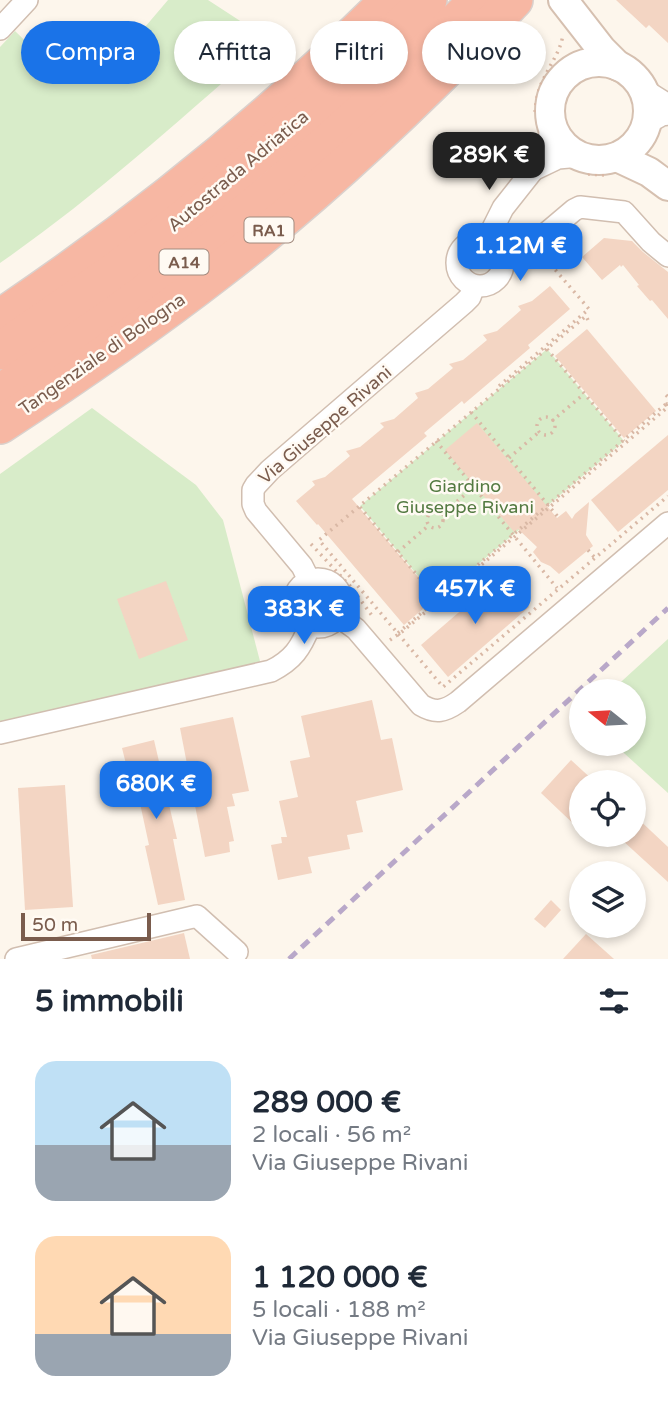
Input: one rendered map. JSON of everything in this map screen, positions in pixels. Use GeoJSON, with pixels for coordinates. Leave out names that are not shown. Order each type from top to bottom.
{"type":"FeatureCollection","features":[{"type":"Feature","properties":{"kind":"highway"},"geometry":{"type":"LineString","coordinates":[[0,318],[99,249],[216,157],[319,67],[389,0]]}},
{"type":"Feature","properties":{"kind":"highway","name":"Autostrada Adriatica"},"geometry":{"type":"LineString","coordinates":[[0,351],[114,272],[182,220],[337,87],[428,0]]}},
{"type":"Feature","properties":{"kind":"highway","name":"Autostrada Adriatica"},"geometry":{"type":"LineString","coordinates":[[0,393],[134,301],[204,247],[291,176],[357,117],[501,1]]}},
{"type":"Feature","properties":{"kind":"highway","name":"Tangenziale di Bologna"},"geometry":{"type":"LineString","coordinates":[[0,425],[149,323],[266,232],[333,175],[425,90],[501,1]]}},
{"type":"Feature","properties":{"kind":"main road"},"geometry":{"type":"LineString","coordinates":[[568,7],[602,50],[618,66],[637,79],[648,110],[657,117],[659,158],[668,170]]}},
{"type":"Feature","properties":{"kind":"main road"},"geometry":{"type":"LineString","coordinates":[[568,7],[577,24],[576,43],[571,61],[554,92],[550,113],[560,140],[580,164],[605,160],[649,172],[668,186]]}},
{"type":"Feature","properties":{"kind":"main road"},"geometry":{"type":"LineString","coordinates":[[564,76],[579,65],[589,63],[618,66]]}},
{"type":"Feature","properties":{"kind":"main road"},"geometry":{"type":"LineString","coordinates":[[616,165],[657,117]]}},
{"type":"Feature","properties":{"kind":"street"},"geometry":{"type":"LineString","coordinates":[[0,29],[27,0]]}},
{"type":"Feature","properties":{"kind":"street"},"geometry":{"type":"LineString","coordinates":[[487,240],[503,208],[547,149],[552,123]]}},
{"type":"Feature","properties":{"kind":"street"},"geometry":{"type":"LineString","coordinates":[[533,170],[558,158],[580,164]]}},
{"type":"Feature","properties":{"kind":"street","name":"Via Giuseppe Rivani"},"geometry":{"type":"LineString","coordinates":[[309,580],[302,566],[253,504],[256,485],[270,470],[464,303],[470,297],[474,286],[481,287],[494,282],[503,270],[504,260],[522,254],[574,210],[580,207],[621,210],[668,256]]}},
{"type":"Feature","properties":{"kind":"street"},"geometry":{"type":"LineString","coordinates":[[474,286],[466,282],[457,268],[459,252],[464,246],[471,241],[487,240],[499,249],[504,260]]}},
{"type":"Feature","properties":{"kind":"street"},"geometry":{"type":"LineString","coordinates":[[338,616],[356,629],[421,705],[439,712],[458,702],[668,523]]}},
{"type":"Feature","properties":{"kind":"street"},"geometry":{"type":"LineString","coordinates":[[309,580],[325,580],[337,589],[342,602],[338,616],[327,625],[319,627],[300,620],[294,604],[298,589],[309,580]]}},
{"type":"Feature","properties":{"kind":"street"},"geometry":{"type":"LineString","coordinates":[[0,733],[271,671],[292,658],[310,625]]}},
{"type":"Feature","properties":{"kind":"street"},"geometry":{"type":"LineString","coordinates":[[16,959],[197,916],[237,952]]}},
{"type":"Feature","properties":{"kind":"path"},"geometry":{"type":"LineString","coordinates":[[580,164],[603,175],[616,165]]}},
{"type":"Feature","properties":{"kind":"path"},"geometry":{"type":"LineString","coordinates":[[373,617],[351,587],[311,544],[589,309],[540,252]]}},
{"type":"Feature","properties":{"kind":"path"},"geometry":{"type":"LineString","coordinates":[[588,320],[586,316],[319,540],[443,687],[668,496]]}},
{"type":"Feature","properties":{"kind":"path"},"geometry":{"type":"LineString","coordinates":[[547,349],[624,441]]}},
{"type":"Feature","properties":{"kind":"path"},"geometry":{"type":"LineString","coordinates":[[552,421],[584,394]]}},
{"type":"Feature","properties":{"kind":"path"},"geometry":{"type":"LineString","coordinates":[[387,637],[390,640],[397,635],[668,404]]}},
{"type":"Feature","properties":{"kind":"path"},"geometry":{"type":"LineString","coordinates":[[549,506],[668,407],[668,404]]}},
{"type":"Feature","properties":{"kind":"path"},"geometry":{"type":"LineString","coordinates":[[471,412],[558,517]]}},
{"type":"Feature","properties":{"kind":"path"},"geometry":{"type":"LineString","coordinates":[[548,418],[552,421],[554,426],[550,433],[545,435],[540,432],[537,424],[540,419],[548,418]]}},
{"type":"Feature","properties":{"kind":"path"},"geometry":{"type":"LineString","coordinates":[[509,458],[540,432]]}},
{"type":"Feature","properties":{"kind":"path"},"geometry":{"type":"LineString","coordinates":[[436,441],[558,589]]}},
{"type":"Feature","properties":{"kind":"path"},"geometry":{"type":"LineString","coordinates":[[442,515],[437,512],[430,513],[427,518],[429,525],[433,528],[439,527],[442,515],[474,487]]}},
{"type":"Feature","properties":{"kind":"path"},"geometry":{"type":"LineString","coordinates":[[360,506],[438,599]]}},
{"type":"Feature","properties":{"kind":"path"},"geometry":{"type":"LineString","coordinates":[[398,552],[429,525]]}},
{"type":"Feature","properties":{"kind":"path"},"geometry":{"type":"LineString","coordinates":[[397,635],[515,535]]}},
{"type":"Feature","properties":{"kind":"path"},"geometry":{"type":"LineString","coordinates":[[588,550],[595,558]]}},
{"type":"Feature","properties":{"kind":"green space"},"geometry":{"type":"Polygon","coordinates":[[[168,0],[208,0],[240,21],[174,21],[174,84],[221,84],[104,184],[0,263],[0,47],[15,31],[21,37],[21,84],[160,84],[160,21],[150,21],[168,0]]]}},
{"type":"Feature","properties":{"kind":"green space","name":"Giardino Giuseppe Rivani"},"geometry":{"type":"Polygon","coordinates":[[[547,349],[624,441],[437,599],[360,506],[547,349]]]}},
{"type":"Feature","properties":{"kind":"green space"},"geometry":{"type":"Polygon","coordinates":[[[92,408],[196,485],[223,520],[266,684],[0,733],[0,474],[92,408]]]}},
{"type":"Feature","properties":{"kind":"green space"},"geometry":{"type":"Polygon","coordinates":[[[668,639],[668,793],[646,770],[627,756],[646,756],[646,679],[624,679],[668,639]]]}},
{"type":"Feature","properties":{"kind":"building"},"geometry":{"type":"Polygon","coordinates":[[[616,0],[668,0],[668,43],[649,25],[646,28],[616,0]]]}},
{"type":"Feature","properties":{"kind":"building"},"geometry":{"type":"Polygon","coordinates":[[[604,238],[632,241],[668,272],[668,319],[637,286],[639,285],[623,265],[602,280],[582,257],[604,238]]]}},
{"type":"Feature","properties":{"kind":"building"},"geometry":{"type":"Polygon","coordinates":[[[550,286],[570,309],[528,345],[530,348],[464,404],[462,401],[424,433],[427,436],[352,499],[436,598],[404,625],[296,501],[315,485],[312,481],[325,477],[350,456],[346,451],[360,447],[384,427],[380,423],[394,419],[418,398],[415,393],[428,389],[453,368],[449,364],[463,360],[487,340],[483,335],[497,331],[521,310],[518,306],[532,301],[550,286]]]}},
{"type":"Feature","properties":{"kind":"building"},"geometry":{"type":"Polygon","coordinates":[[[587,329],[656,411],[624,438],[555,356],[587,329]]]}},
{"type":"Feature","properties":{"kind":"building"},"geometry":{"type":"Polygon","coordinates":[[[477,423],[557,518],[566,511],[572,519],[589,502],[586,535],[593,546],[559,574],[541,562],[533,552],[537,547],[518,529],[514,532],[445,450],[477,423]]]}},
{"type":"Feature","properties":{"kind":"building"},"geometry":{"type":"Polygon","coordinates":[[[668,435],[668,490],[618,532],[591,500],[668,435]]]}},
{"type":"Feature","properties":{"kind":"building"},"geometry":{"type":"Polygon","coordinates":[[[502,575],[529,607],[448,677],[421,645],[502,575]]]}},
{"type":"Feature","properties":{"kind":"building"},"geometry":{"type":"Polygon","coordinates":[[[166,581],[188,640],[139,659],[117,599],[166,581]]]}},
{"type":"Feature","properties":{"kind":"building"},"geometry":{"type":"Polygon","coordinates":[[[372,700],[381,740],[392,738],[403,790],[356,801],[363,832],[347,835],[350,849],[308,857],[312,873],[278,880],[271,845],[282,843],[281,837],[287,837],[279,801],[298,797],[290,761],[310,757],[301,716],[372,700]]]}},
{"type":"Feature","properties":{"kind":"building"},"geometry":{"type":"Polygon","coordinates":[[[233,717],[249,791],[232,794],[235,806],[227,807],[234,841],[229,842],[230,852],[205,857],[180,728],[233,717]]]}},
{"type":"Feature","properties":{"kind":"building"},"geometry":{"type":"Polygon","coordinates":[[[154,740],[177,839],[173,839],[185,900],[158,905],[145,846],[149,845],[133,771],[128,772],[122,748],[154,740]]]}},
{"type":"Feature","properties":{"kind":"building"},"geometry":{"type":"Polygon","coordinates":[[[571,760],[582,770],[569,770],[569,820],[541,793],[571,760]]]}},
{"type":"Feature","properties":{"kind":"building"},"geometry":{"type":"Polygon","coordinates":[[[65,785],[73,907],[25,910],[18,788],[65,785]]]}},
{"type":"Feature","properties":{"kind":"building"},"geometry":{"type":"Polygon","coordinates":[[[646,826],[668,847],[668,882],[630,847],[646,847],[646,826]]]}},
{"type":"Feature","properties":{"kind":"building"},"geometry":{"type":"Polygon","coordinates":[[[551,900],[561,910],[545,928],[534,919],[551,900]]]}},
{"type":"Feature","properties":{"kind":"building"},"geometry":{"type":"Polygon","coordinates":[[[184,933],[190,959],[92,959],[91,955],[184,933]]]}},
{"type":"Feature","properties":{"kind":"building"},"geometry":{"type":"Polygon","coordinates":[[[582,938],[590,938],[614,959],[563,959],[582,938]]]}},
{"type":"Feature","properties":{"kind":"railway"},"geometry":{"type":"LineString","coordinates":[[289,959],[668,608]]}}]}
